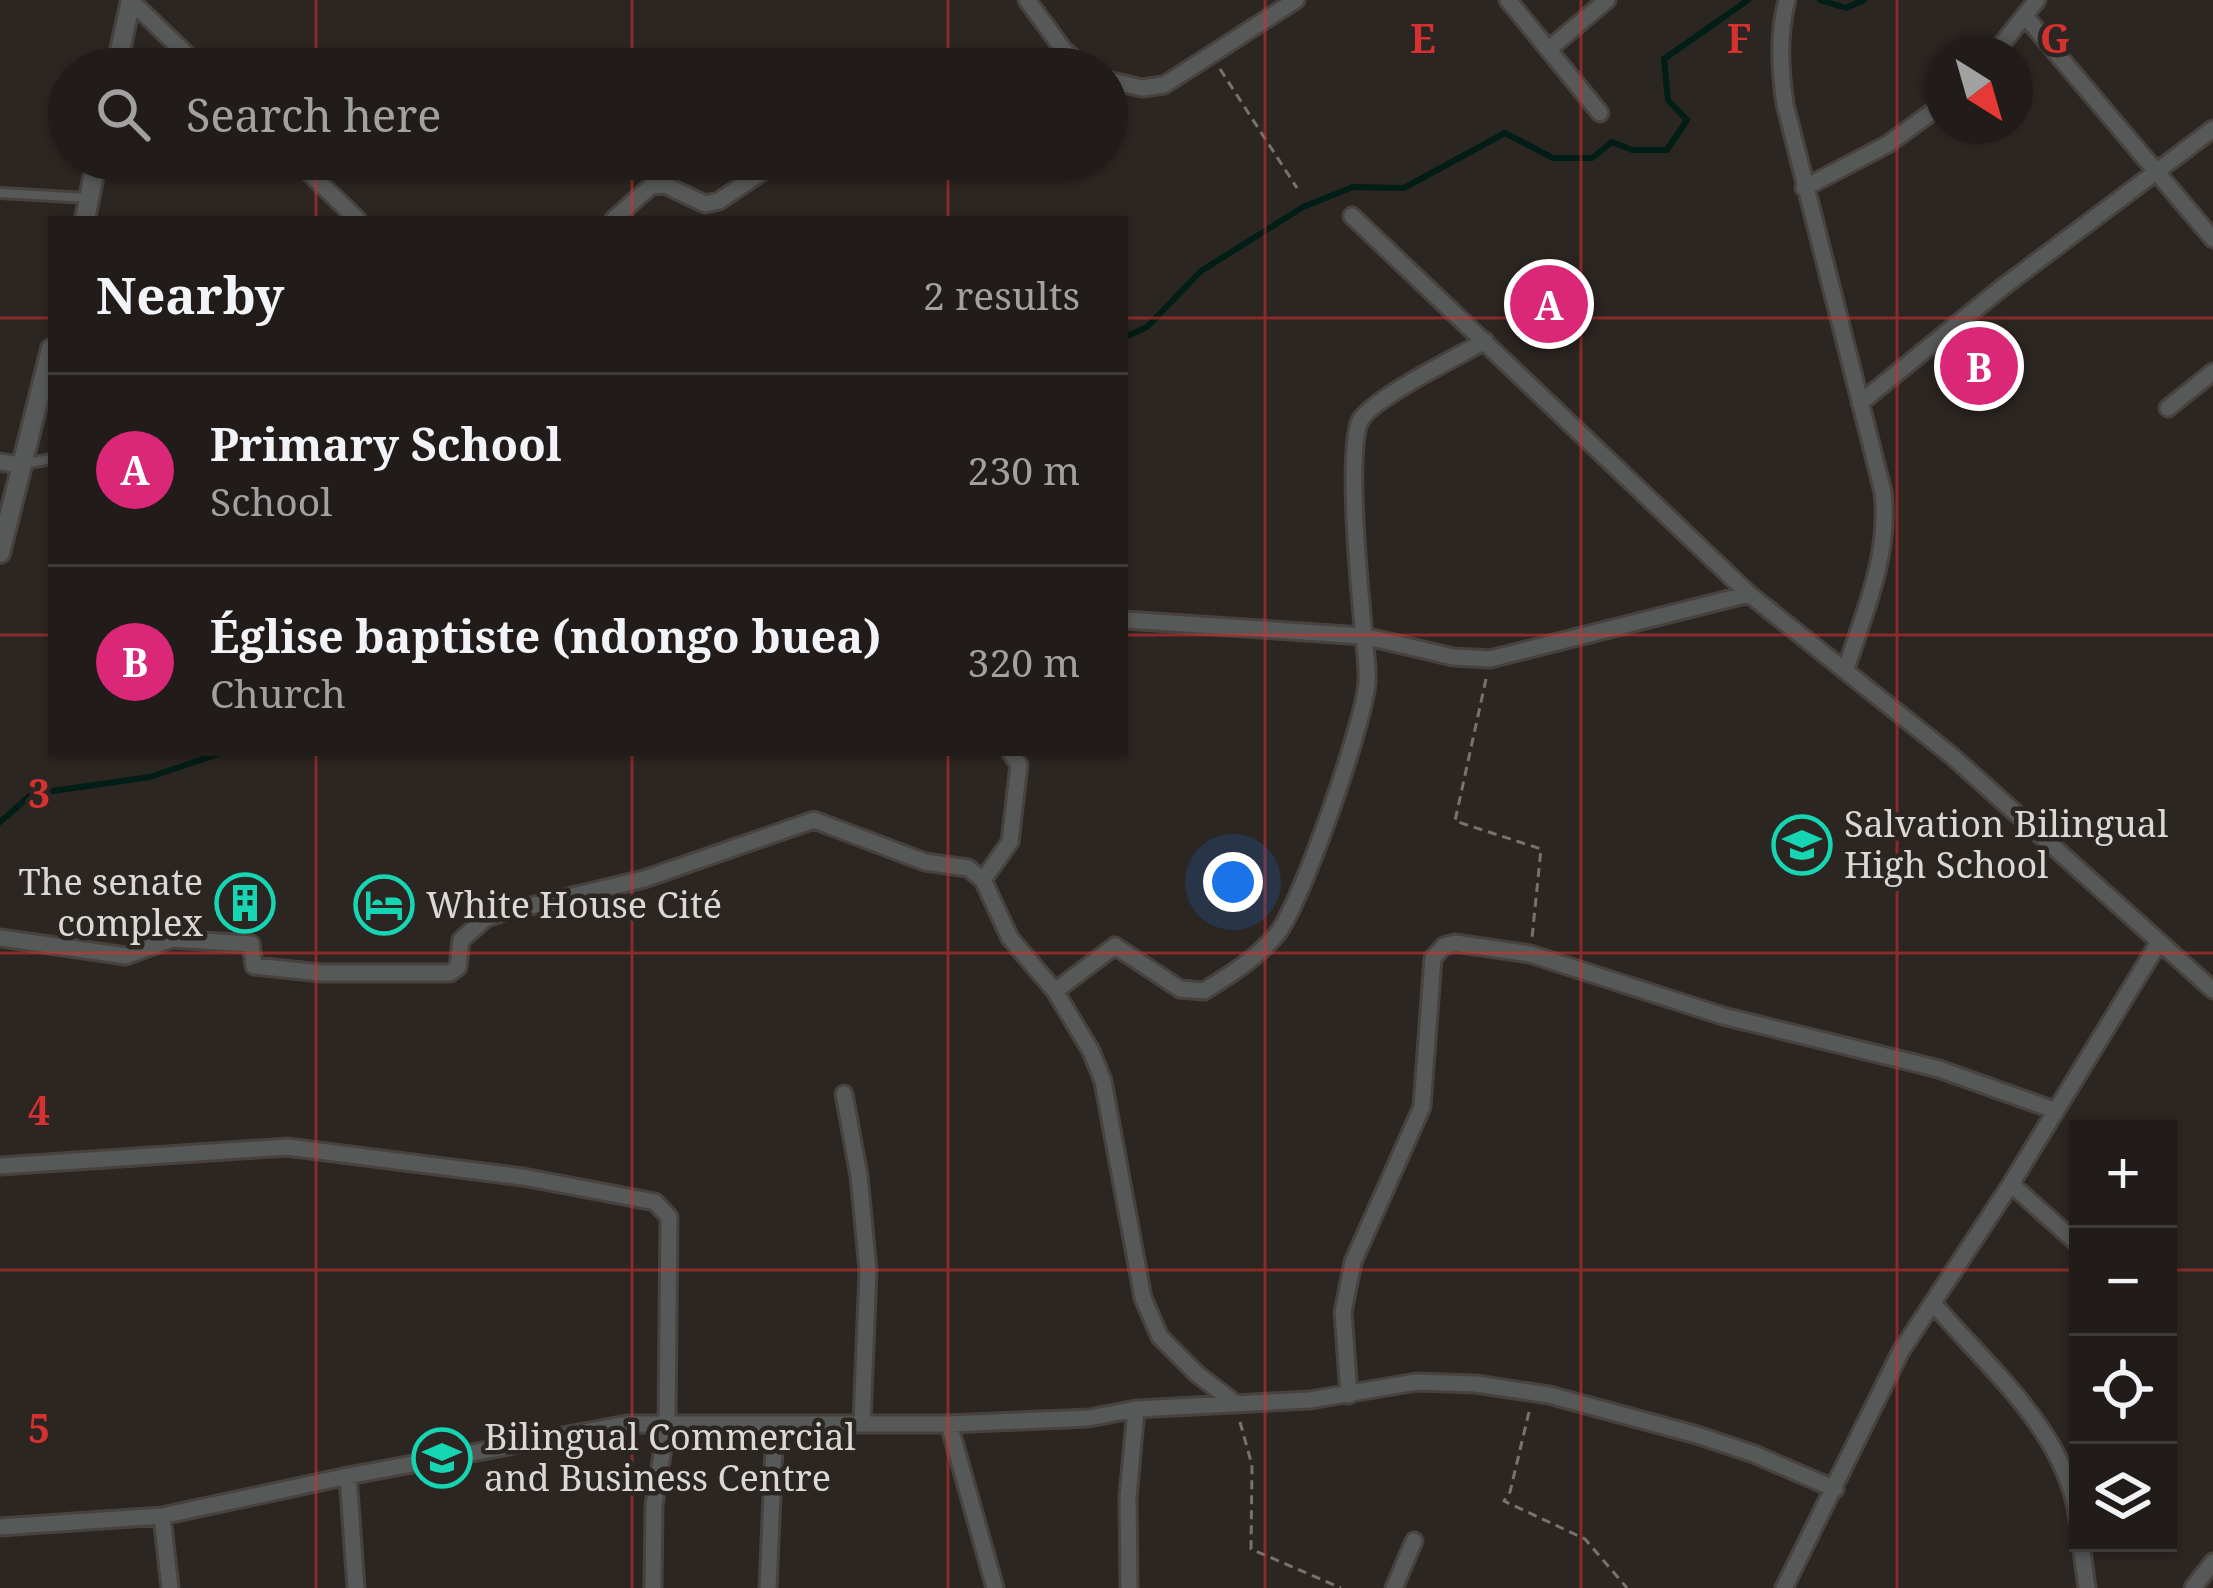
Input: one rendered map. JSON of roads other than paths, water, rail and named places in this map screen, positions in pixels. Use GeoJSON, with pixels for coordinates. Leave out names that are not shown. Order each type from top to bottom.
{"type":"FeatureCollection","features":[{"type":"Feature","properties":{"kind":"street"},"geometry":{"type":"LineString","coordinates":[[121,48],[131,0]]}},
{"type":"Feature","properties":{"kind":"street"},"geometry":{"type":"LineString","coordinates":[[131,0],[180,48]]}},
{"type":"Feature","properties":{"kind":"street"},"geometry":{"type":"LineString","coordinates":[[1027,0],[1062,48]]}},
{"type":"Feature","properties":{"kind":"street"},"geometry":{"type":"LineString","coordinates":[[1128,85],[1163,85],[1296,0]]}},
{"type":"Feature","properties":{"kind":"street"},"geometry":{"type":"LineString","coordinates":[[1508,0],[1600,113]]}},
{"type":"Feature","properties":{"kind":"street"},"geometry":{"type":"LineString","coordinates":[[1550,49],[1607,0]]}},
{"type":"Feature","properties":{"kind":"street"},"geometry":{"type":"LineString","coordinates":[[1787,0],[1781,22],[1780,69],[1785,104],[1883,492],[1886,521],[1882,558],[1846,670]]}},
{"type":"Feature","properties":{"kind":"street"},"geometry":{"type":"LineString","coordinates":[[2009,36],[2037,0]]}},
{"type":"Feature","properties":{"kind":"street"},"geometry":{"type":"LineString","coordinates":[[2025,16],[2213,239]]}},
{"type":"Feature","properties":{"kind":"street"},"geometry":{"type":"LineString","coordinates":[[1804,188],[1888,144],[1925,117]]}},
{"type":"Feature","properties":{"kind":"street"},"geometry":{"type":"LineString","coordinates":[[1860,403],[1999,290],[2213,129]]}},
{"type":"Feature","properties":{"kind":"street"},"geometry":{"type":"LineString","coordinates":[[86,216],[93,180]]}},
{"type":"Feature","properties":{"kind":"street"},"geometry":{"type":"LineString","coordinates":[[317,180],[354,216]]}},
{"type":"Feature","properties":{"kind":"street"},"geometry":{"type":"LineString","coordinates":[[617,216],[651,186],[664,185],[705,204],[750,180]]}},
{"type":"Feature","properties":{"kind":"street"},"geometry":{"type":"LineString","coordinates":[[1352,216],[1749,594],[1952,756],[2213,990]]}},
{"type":"Feature","properties":{"kind":"street"},"geometry":{"type":"LineString","coordinates":[[1055,991],[1115,946],[1180,989],[1204,992],[1246,963],[1281,929],[1339,784],[1367,685],[1357,552],[1360,419],[1377,403],[1485,341]]}},
{"type":"Feature","properties":{"kind":"street"},"geometry":{"type":"LineString","coordinates":[[0,553],[10,464],[48,357]]}},
{"type":"Feature","properties":{"kind":"street"},"geometry":{"type":"LineString","coordinates":[[2168,408],[2213,372]]}},
{"type":"Feature","properties":{"kind":"street"},"geometry":{"type":"LineString","coordinates":[[1128,620],[1364,636],[1453,656],[1490,659],[1749,594]]}},
{"type":"Feature","properties":{"kind":"street"},"geometry":{"type":"LineString","coordinates":[[983,880],[1010,842],[1019,764],[1013,756]]}},
{"type":"Feature","properties":{"kind":"street"},"geometry":{"type":"LineString","coordinates":[[0,938],[126,956],[172,939],[251,944],[254,966],[321,973],[450,973],[458,967],[460,940],[486,918],[644,879],[814,820],[925,862],[968,868],[983,880],[1010,938],[1055,991],[1091,1051],[1103,1082],[1143,1298],[1160,1337],[1234,1403]]}},
{"type":"Feature","properties":{"kind":"street"},"geometry":{"type":"LineString","coordinates":[[1349,1395],[1343,1312],[1349,1279],[1370,1217],[1422,1107],[1433,958],[1444,946],[1455,943],[1530,954],[1723,1016],[1940,1069],[2054,1110]]}},
{"type":"Feature","properties":{"kind":"street"},"geometry":{"type":"LineString","coordinates":[[1784,1588],[1880,1391],[2158,944]]}},
{"type":"Feature","properties":{"kind":"street"},"geometry":{"type":"LineString","coordinates":[[844,1094],[859,1176],[868,1270],[862,1422]]}},
{"type":"Feature","properties":{"kind":"street"},"geometry":{"type":"LineString","coordinates":[[0,1166],[287,1147],[524,1177],[655,1202],[669,1216],[668,1423],[654,1505],[653,1588]]}},
{"type":"Feature","properties":{"kind":"street"},"geometry":{"type":"LineString","coordinates":[[2012,1184],[2069,1236]]}},
{"type":"Feature","properties":{"kind":"street"},"geometry":{"type":"LineString","coordinates":[[1933,1303],[2014,1393],[2069,1479]]}},
{"type":"Feature","properties":{"kind":"street"},"geometry":{"type":"LineString","coordinates":[[0,1527],[162,1516],[627,1424],[949,1424],[1089,1418],[1136,1409],[1349,1395],[1416,1382],[1533,1393],[1697,1435],[1834,1489]]}},
{"type":"Feature","properties":{"kind":"street"},"geometry":{"type":"LineString","coordinates":[[1129,1588],[1128,1498],[1136,1409]]}},
{"type":"Feature","properties":{"kind":"street"},"geometry":{"type":"LineString","coordinates":[[949,1424],[995,1588]]}},
{"type":"Feature","properties":{"kind":"street"},"geometry":{"type":"LineString","coordinates":[[768,1588],[775,1425]]}},
{"type":"Feature","properties":{"kind":"street"},"geometry":{"type":"LineString","coordinates":[[348,1476],[356,1588]]}},
{"type":"Feature","properties":{"kind":"street"},"geometry":{"type":"LineString","coordinates":[[162,1516],[170,1588]]}},
{"type":"Feature","properties":{"kind":"street"},"geometry":{"type":"LineString","coordinates":[[1394,1588],[1414,1540]]}},
{"type":"Feature","properties":{"kind":"street"},"geometry":{"type":"LineString","coordinates":[[2082,1552],[2087,1588]]}},
{"type":"Feature","properties":{"kind":"street"},"geometry":{"type":"LineString","coordinates":[[2193,1588],[2213,1562]]}},
{"type":"Feature","properties":{"kind":"lane"},"geometry":{"type":"LineString","coordinates":[[0,193],[89,198]]}},
{"type":"Feature","properties":{"kind":"lane"},"geometry":{"type":"LineString","coordinates":[[10,464],[48,459]]}},
{"type":"Feature","properties":{"kind":"waterway"},"geometry":{"type":"LineString","coordinates":[[1128,336],[1147,327],[1201,271],[1303,207],[1353,187],[1404,188],[1505,133],[1553,158],[1592,158],[1612,142],[1632,150],[1667,150],[1687,120],[1668,100],[1664,59],[1748,0]]}},
{"type":"Feature","properties":{"kind":"waterway"},"geometry":{"type":"LineString","coordinates":[[1820,0],[1846,8],[1864,0]]}},
{"type":"Feature","properties":{"kind":"waterway"},"geometry":{"type":"LineString","coordinates":[[0,822],[32,794],[150,777],[212,756]]}},
{"type":"Feature","properties":{"kind":"place","name":"Primary School"},"geometry":{"type":"Point","coordinates":[1549,304]}},
{"type":"Feature","properties":{"kind":"place","name":"Église baptiste (ndongo buea)"},"geometry":{"type":"Point","coordinates":[1979,366]}},
{"type":"Feature","properties":{"kind":"place","name":"Salvation Bilingual High School"},"geometry":{"type":"Point","coordinates":[1802,845]}},
{"type":"Feature","properties":{"kind":"place","name":"The senate complex"},"geometry":{"type":"Point","coordinates":[245,903]}},
{"type":"Feature","properties":{"kind":"place","name":"White House Cité"},"geometry":{"type":"Point","coordinates":[384,905]}},
{"type":"Feature","properties":{"kind":"place","name":"Bilingual Commercial and Business Centre"},"geometry":{"type":"Point","coordinates":[442,1458]}}]}
